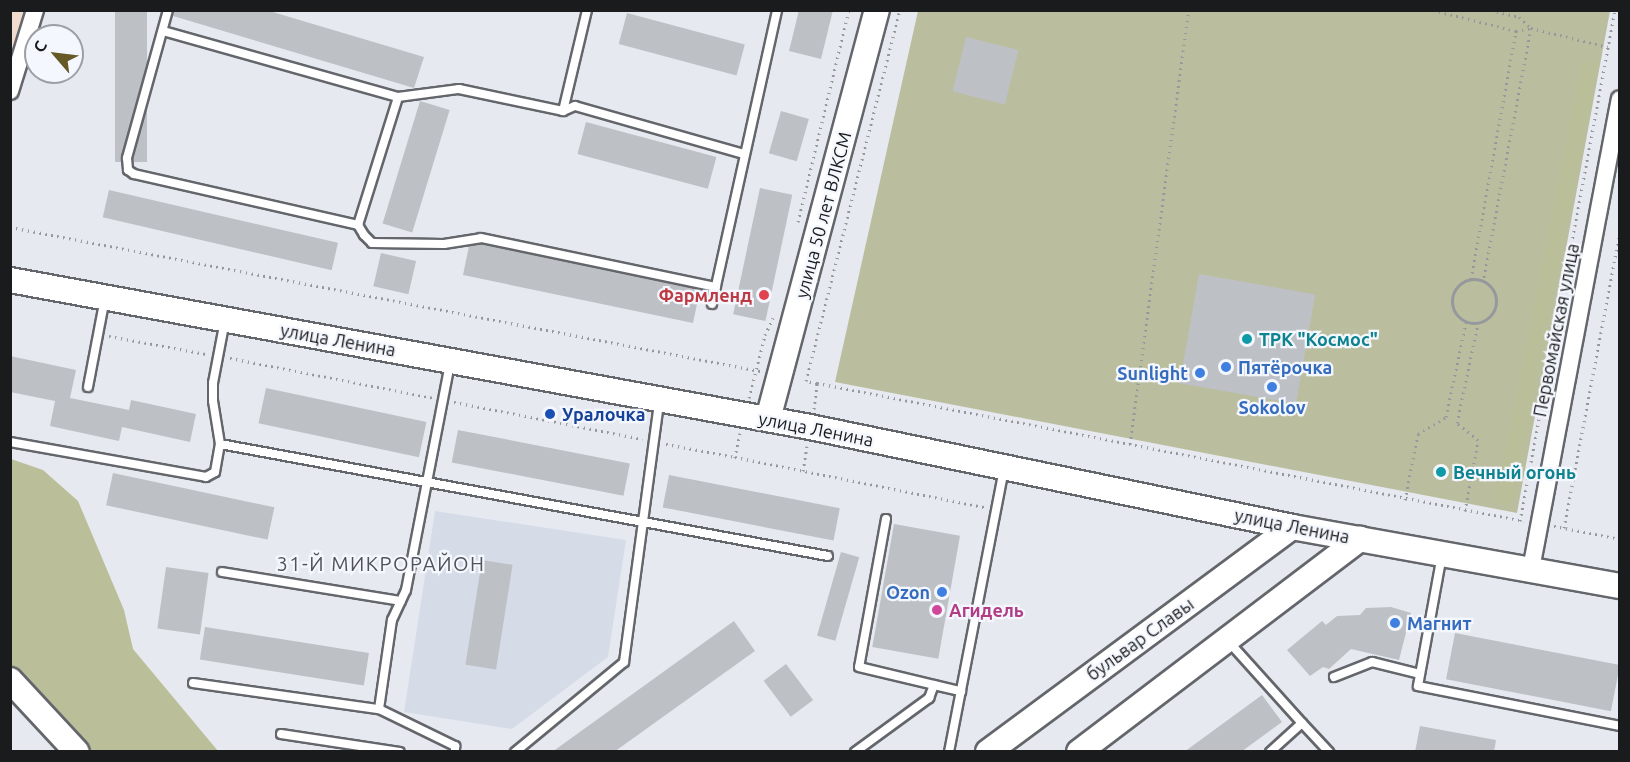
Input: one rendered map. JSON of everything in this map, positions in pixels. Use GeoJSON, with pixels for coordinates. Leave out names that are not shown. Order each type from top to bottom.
{"type":"FeatureCollection","features":[{"type":"Feature","properties":{"kind":"street"},"geometry":{"type":"LineString","coordinates":[[10,91],[35,10]]}},
{"type":"Feature","properties":{"kind":"street","name":"улица 50 лет ВЛКСМ"},"geometry":{"type":"LineString","coordinates":[[768,419],[877,10]]}},
{"type":"Feature","properties":{"kind":"street","name":"Первомайская улица"},"geometry":{"type":"LineString","coordinates":[[1531,569],[1620,99]]}},
{"type":"Feature","properties":{"kind":"street","name":"улица Ленина"},"geometry":{"type":"LineString","coordinates":[[10,280],[768,419],[1292,526],[1620,586]]}},
{"type":"Feature","properties":{"kind":"street","name":"бульвар Славы"},"geometry":{"type":"LineString","coordinates":[[987,752],[1292,526]]}},
{"type":"Feature","properties":{"kind":"street"},"geometry":{"type":"LineString","coordinates":[[1078,752],[1228,641],[1360,539]]}},
{"type":"Feature","properties":{"kind":"street"},"geometry":{"type":"LineString","coordinates":[[10,680],[77,752]]}},
{"type":"Feature","properties":{"kind":"lane"},"geometry":{"type":"LineString","coordinates":[[168,10],[127,158],[128,170],[134,174],[358,225],[372,243],[444,244],[481,238],[716,287]]}},
{"type":"Feature","properties":{"kind":"lane"},"geometry":{"type":"LineString","coordinates":[[563,111],[586,10]]}},
{"type":"Feature","properties":{"kind":"lane"},"geometry":{"type":"LineString","coordinates":[[712,304],[777,10]]}},
{"type":"Feature","properties":{"kind":"lane"},"geometry":{"type":"LineString","coordinates":[[163,31],[398,97],[459,89],[563,111],[576,106],[744,154]]}},
{"type":"Feature","properties":{"kind":"lane"},"geometry":{"type":"LineString","coordinates":[[358,225],[398,97]]}},
{"type":"Feature","properties":{"kind":"lane"},"geometry":{"type":"LineString","coordinates":[[88,387],[105,298]]}},
{"type":"Feature","properties":{"kind":"lane"},"geometry":{"type":"LineString","coordinates":[[10,442],[206,477],[215,472],[220,444],[213,401],[225,320]]}},
{"type":"Feature","properties":{"kind":"lane"},"geometry":{"type":"LineString","coordinates":[[379,709],[392,620],[406,590],[450,361]]}},
{"type":"Feature","properties":{"kind":"lane"},"geometry":{"type":"LineString","coordinates":[[514,752],[624,662],[660,399]]}},
{"type":"Feature","properties":{"kind":"lane"},"geometry":{"type":"LineString","coordinates":[[220,444],[828,556]]}},
{"type":"Feature","properties":{"kind":"lane"},"geometry":{"type":"LineString","coordinates":[[949,752],[1005,467]]}},
{"type":"Feature","properties":{"kind":"lane"},"geometry":{"type":"LineString","coordinates":[[886,519],[859,667],[961,691]]}},
{"type":"Feature","properties":{"kind":"lane"},"geometry":{"type":"LineString","coordinates":[[1443,552],[1418,686],[1620,726]]}},
{"type":"Feature","properties":{"kind":"lane"},"geometry":{"type":"LineString","coordinates":[[222,572],[401,602]]}},
{"type":"Feature","properties":{"kind":"lane"},"geometry":{"type":"LineString","coordinates":[[1228,641],[1329,752]]}},
{"type":"Feature","properties":{"kind":"lane"},"geometry":{"type":"LineString","coordinates":[[1334,677],[1372,662],[1420,674]]}},
{"type":"Feature","properties":{"kind":"lane"},"geometry":{"type":"LineString","coordinates":[[193,683],[379,709],[455,746],[455,752]]}},
{"type":"Feature","properties":{"kind":"lane"},"geometry":{"type":"LineString","coordinates":[[855,752],[929,698],[934,685]]}},
{"type":"Feature","properties":{"kind":"lane"},"geometry":{"type":"LineString","coordinates":[[1270,752],[1302,723]]}},
{"type":"Feature","properties":{"kind":"lane"},"geometry":{"type":"LineString","coordinates":[[281,734],[400,752]]}},
{"type":"Feature","properties":{"kind":"path"},"geometry":{"type":"LineString","coordinates":[[797,227],[849,10]]}},
{"type":"Feature","properties":{"kind":"path"},"geometry":{"type":"LineString","coordinates":[[900,10],[806,381],[1405,500],[1532,523]]}},
{"type":"Feature","properties":{"kind":"path"},"geometry":{"type":"LineString","coordinates":[[1131,444],[1189,10]]}},
{"type":"Feature","properties":{"kind":"path"},"geometry":{"type":"LineString","coordinates":[[1433,10],[1516,31],[1531,28],[1608,47]]}},
{"type":"Feature","properties":{"kind":"path"},"geometry":{"type":"LineString","coordinates":[[1491,10],[1519,17],[1531,28]]}},
{"type":"Feature","properties":{"kind":"path"},"geometry":{"type":"LineString","coordinates":[[1520,520],[1615,10]]}},
{"type":"Feature","properties":{"kind":"path"},"geometry":{"type":"LineString","coordinates":[[1483,281],[1531,28]]}},
{"type":"Feature","properties":{"kind":"path"},"geometry":{"type":"LineString","coordinates":[[1472,279],[1516,31]]}},
{"type":"Feature","properties":{"kind":"path"},"geometry":{"type":"LineString","coordinates":[[10,227],[756,370]]}},
{"type":"Feature","properties":{"kind":"path"},"geometry":{"type":"LineString","coordinates":[[1564,528],[1620,231]]}},
{"type":"Feature","properties":{"kind":"path"},"geometry":{"type":"LineString","coordinates":[[1472,279],[1483,281],[1493,290],[1496,304],[1490,316],[1478,323],[1466,322],[1455,312],[1452,298],[1458,285],[1472,279]]}},
{"type":"Feature","properties":{"kind":"path"},"geometry":{"type":"LineString","coordinates":[[735,457],[765,336],[774,316]]}},
{"type":"Feature","properties":{"kind":"path"},"geometry":{"type":"LineString","coordinates":[[1405,500],[1418,434],[1446,417],[1466,322]]}},
{"type":"Feature","properties":{"kind":"path"},"geometry":{"type":"LineString","coordinates":[[1465,511],[1478,440],[1457,423],[1478,323]]}},
{"type":"Feature","properties":{"kind":"path"},"geometry":{"type":"LineString","coordinates":[[98,334],[443,399],[996,510]]}},
{"type":"Feature","properties":{"kind":"path"},"geometry":{"type":"LineString","coordinates":[[813,413],[817,383]]}},
{"type":"Feature","properties":{"kind":"path"},"geometry":{"type":"LineString","coordinates":[[803,471],[808,440]]}},
{"type":"Feature","properties":{"kind":"path"},"geometry":{"type":"LineString","coordinates":[[1553,525],[1620,539]]}},
{"type":"Feature","properties":{"kind":"shaded area"},"geometry":{"type":"Polygon","coordinates":[[[11,11],[26,11],[11,64],[11,11]]]}},
{"type":"Feature","properties":{"kind":"shaded area"},"geometry":{"type":"Polygon","coordinates":[[[435,511],[626,540],[608,657],[512,729],[404,712],[435,511]]]}},
{"type":"Feature","properties":{"kind":"green space"},"geometry":{"type":"Polygon","coordinates":[[[918,11],[1610,11],[1517,513],[835,382],[918,11]]]}},
{"type":"Feature","properties":{"kind":"green space"},"geometry":{"type":"Polygon","coordinates":[[[1582,60],[1598,63],[1512,505],[1496,502],[1582,60]]]}},
{"type":"Feature","properties":{"kind":"green space"},"geometry":{"type":"Polygon","coordinates":[[[11,459],[43,470],[78,501],[124,610],[133,649],[218,751],[87,751],[11,669],[11,459]]]}},
{"type":"Feature","properties":{"kind":"building"},"geometry":{"type":"Polygon","coordinates":[[[115,10],[147,10],[147,162],[115,162],[115,10]]]}},
{"type":"Feature","properties":{"kind":"building"},"geometry":{"type":"Polygon","coordinates":[[[174,10],[266,10],[424,57],[414,88],[173,16],[174,10]]]}},
{"type":"Feature","properties":{"kind":"building"},"geometry":{"type":"Polygon","coordinates":[[[799,10],[833,10],[821,59],[789,51],[799,10]]]}},
{"type":"Feature","properties":{"kind":"building"},"geometry":{"type":"Polygon","coordinates":[[[627,13],[745,45],[737,75],[619,44],[627,13]]]}},
{"type":"Feature","properties":{"kind":"building"},"geometry":{"type":"Polygon","coordinates":[[[966,37],[1018,50],[1005,104],[952,91],[966,37]]]}},
{"type":"Feature","properties":{"kind":"building"},"geometry":{"type":"Polygon","coordinates":[[[420,101],[450,110],[412,232],[383,223],[420,101]]]}},
{"type":"Feature","properties":{"kind":"building"},"geometry":{"type":"Polygon","coordinates":[[[781,111],[809,119],[797,161],[769,153],[781,111]]]}},
{"type":"Feature","properties":{"kind":"building"},"geometry":{"type":"Polygon","coordinates":[[[586,122],[716,157],[708,189],[577,154],[586,122]]]}},
{"type":"Feature","properties":{"kind":"building"},"geometry":{"type":"Polygon","coordinates":[[[760,188],[792,195],[765,321],[733,314],[760,188]]]}},
{"type":"Feature","properties":{"kind":"building"},"geometry":{"type":"Polygon","coordinates":[[[109,190],[338,243],[332,270],[103,217],[109,190]]]}},
{"type":"Feature","properties":{"kind":"building"},"geometry":{"type":"Polygon","coordinates":[[[481,244],[700,290],[693,323],[463,275],[469,246],[481,244]]]}},
{"type":"Feature","properties":{"kind":"building"},"geometry":{"type":"Polygon","coordinates":[[[381,253],[416,261],[408,294],[373,286],[381,253]]]}},
{"type":"Feature","properties":{"kind":"building","name":"ТРК \"Космос\""},"geometry":{"type":"Polygon","coordinates":[[[1199,274],[1315,294],[1296,404],[1180,383],[1199,274]]]}},
{"type":"Feature","properties":{"kind":"building"},"geometry":{"type":"Polygon","coordinates":[[[10,356],[76,370],[70,398],[129,410],[131,400],[196,414],[190,442],[122,427],[119,441],[50,426],[55,401],[10,392],[10,356]]]}},
{"type":"Feature","properties":{"kind":"building"},"geometry":{"type":"Polygon","coordinates":[[[266,388],[426,422],[419,457],[259,423],[266,388]]]}},
{"type":"Feature","properties":{"kind":"building"},"geometry":{"type":"Polygon","coordinates":[[[458,430],[630,463],[623,496],[452,462],[458,430]]]}},
{"type":"Feature","properties":{"kind":"building"},"geometry":{"type":"Polygon","coordinates":[[[113,473],[274,507],[268,540],[106,505],[113,473]]]}},
{"type":"Feature","properties":{"kind":"building"},"geometry":{"type":"Polygon","coordinates":[[[669,475],[840,508],[834,541],[663,507],[669,475]]]}},
{"type":"Feature","properties":{"kind":"building"},"geometry":{"type":"Polygon","coordinates":[[[894,524],[960,536],[938,659],[872,647],[894,524]]]}},
{"type":"Feature","properties":{"kind":"building"},"geometry":{"type":"Polygon","coordinates":[[[841,552],[859,557],[835,641],[817,636],[841,552]]]}},
{"type":"Feature","properties":{"kind":"building"},"geometry":{"type":"Polygon","coordinates":[[[482,560],[513,565],[496,670],[465,665],[482,560]]]}},
{"type":"Feature","properties":{"kind":"building"},"geometry":{"type":"Polygon","coordinates":[[[166,567],[209,573],[200,634],[157,628],[166,567]]]}},
{"type":"Feature","properties":{"kind":"building"},"geometry":{"type":"Polygon","coordinates":[[[1391,607],[1411,613],[1399,660],[1351,649],[1329,669],[1323,667],[1310,676],[1287,650],[1322,621],[1326,625],[1337,616],[1360,615],[1366,608],[1391,607]]]}},
{"type":"Feature","properties":{"kind":"building"},"geometry":{"type":"Polygon","coordinates":[[[734,621],[755,651],[614,752],[552,752],[734,621]]]}},
{"type":"Feature","properties":{"kind":"building"},"geometry":{"type":"Polygon","coordinates":[[[205,627],[369,653],[364,686],[200,660],[205,627]]]}},
{"type":"Feature","properties":{"kind":"building"},"geometry":{"type":"Polygon","coordinates":[[[1455,633],[1620,665],[1611,711],[1446,679],[1455,633]]]}},
{"type":"Feature","properties":{"kind":"building"},"geometry":{"type":"Polygon","coordinates":[[[786,664],[813,700],[791,717],[764,681],[786,664]]]}},
{"type":"Feature","properties":{"kind":"building"},"geometry":{"type":"Polygon","coordinates":[[[1262,695],[1282,722],[1241,752],[1184,752],[1262,695]]]}},
{"type":"Feature","properties":{"kind":"building"},"geometry":{"type":"Polygon","coordinates":[[[1420,726],[1496,740],[1494,752],[1415,752],[1420,726]]]}},
{"type":"Feature","properties":{"kind":"place","name":"Фармленд"},"geometry":{"type":"Point","coordinates":[764,295]}},
{"type":"Feature","properties":{"kind":"place","name":"ТРК \"Космос\""},"geometry":{"type":"Point","coordinates":[1247,339]}},
{"type":"Feature","properties":{"kind":"place","name":"Пятёрочка"},"geometry":{"type":"Point","coordinates":[1226,367]}},
{"type":"Feature","properties":{"kind":"place","name":"Sunlight"},"geometry":{"type":"Point","coordinates":[1200,373]}},
{"type":"Feature","properties":{"kind":"place","name":"Sokolov"},"geometry":{"type":"Point","coordinates":[1272,387]}},
{"type":"Feature","properties":{"kind":"place","name":"Уралочка"},"geometry":{"type":"Point","coordinates":[550,414]}},
{"type":"Feature","properties":{"kind":"place","name":"Вечный огонь"},"geometry":{"type":"Point","coordinates":[1441,472]}},
{"type":"Feature","properties":{"kind":"place","name":"Ozon"},"geometry":{"type":"Point","coordinates":[942,592]}},
{"type":"Feature","properties":{"kind":"place","name":"Агидель"},"geometry":{"type":"Point","coordinates":[937,610]}},
{"type":"Feature","properties":{"kind":"place","name":"Магнит"},"geometry":{"type":"Point","coordinates":[1395,623]}},
{"type":"Feature","properties":{"kind":"district","name":"31-Й МИКРОРАЙОН"},"geometry":{"type":"Point","coordinates":[381,563]}}]}
